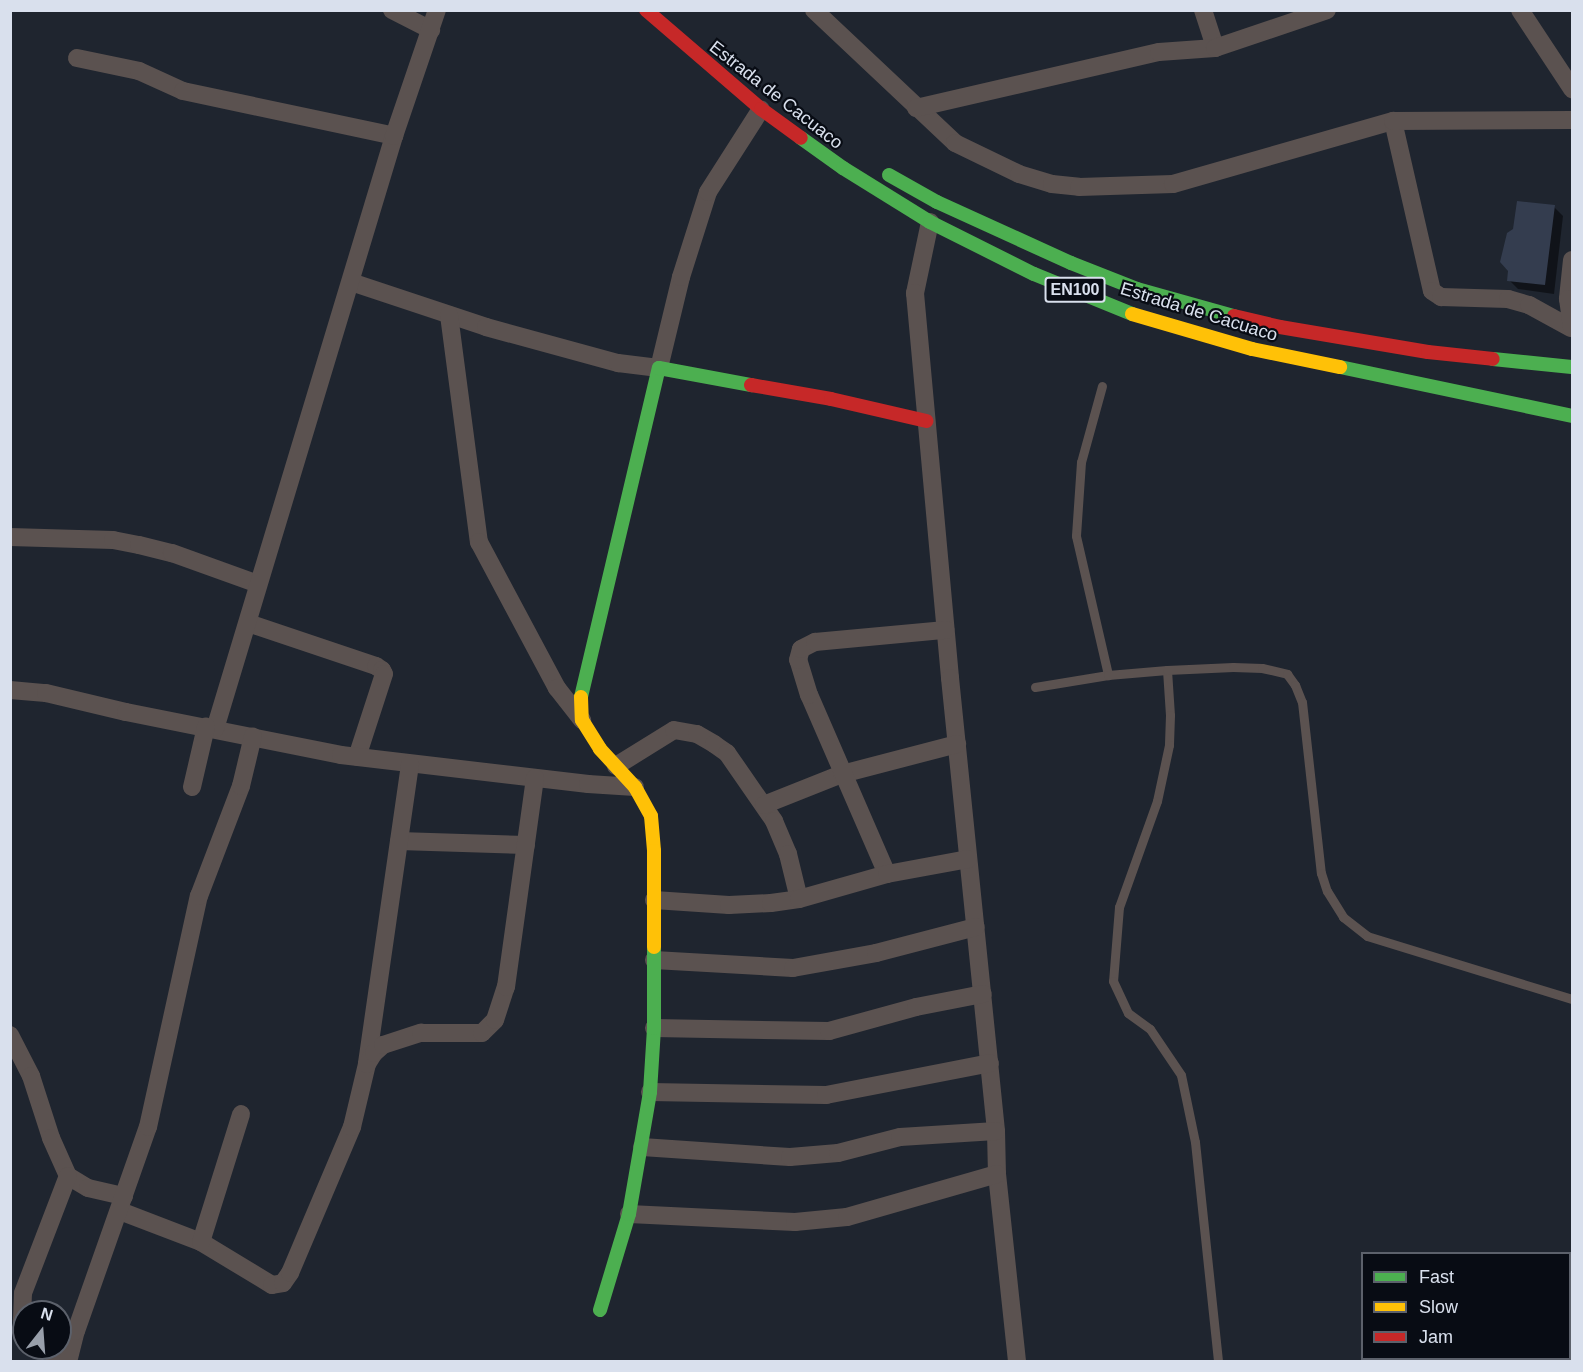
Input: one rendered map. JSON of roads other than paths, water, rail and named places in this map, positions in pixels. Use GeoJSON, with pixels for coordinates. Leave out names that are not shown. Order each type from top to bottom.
{"type":"FeatureCollection","features":[{"type":"Feature","properties":{"kind":"main road","name":"Estrada de Cacuaco"},"geometry":{"type":"LineString","coordinates":[[646,10],[692,52],[761,109],[843,168],[930,222],[1034,274],[1140,317],[1252,349],[1482,395],[1572,416]]}},
{"type":"Feature","properties":{"kind":"main road","name":"Estrada de Cacuaco"},"geometry":{"type":"LineString","coordinates":[[675,16],[746,77]]}},
{"type":"Feature","properties":{"kind":"main road","name":"Estrada de Cacuaco"},"geometry":{"type":"LineString","coordinates":[[872,165],[937,202],[1071,264],[1167,297],[1280,327],[1428,351],[1572,367]]}},
{"type":"Feature","properties":{"kind":"main road"},"geometry":{"type":"LineString","coordinates":[[600,1310],[629,1214],[650,1092],[654,1028],[654,900],[651,816],[635,787],[600,749],[582,720],[581,695],[659,368],[831,399],[926,421]]}},
{"type":"Feature","properties":{"kind":"street"},"geometry":{"type":"LineString","coordinates":[[392,10],[431,30]]}},
{"type":"Feature","properties":{"kind":"street"},"geometry":{"type":"LineString","coordinates":[[192,787],[248,623],[394,136],[437,10]]}},
{"type":"Feature","properties":{"kind":"street"},"geometry":{"type":"LineString","coordinates":[[814,10],[955,143],[1019,174],[1052,184],[1079,187],[1173,184],[1393,121],[1572,120]]}},
{"type":"Feature","properties":{"kind":"street"},"geometry":{"type":"LineString","coordinates":[[1203,10],[1215,48]]}},
{"type":"Feature","properties":{"kind":"street"},"geometry":{"type":"LineString","coordinates":[[916,108],[1159,52],[1215,48],[1327,10]]}},
{"type":"Feature","properties":{"kind":"street"},"geometry":{"type":"LineString","coordinates":[[1520,10],[1572,89]]}},
{"type":"Feature","properties":{"kind":"street"},"geometry":{"type":"LineString","coordinates":[[77,58],[139,71],[183,91],[394,136]]}},
{"type":"Feature","properties":{"kind":"street"},"geometry":{"type":"LineString","coordinates":[[351,282],[449,315],[618,363],[659,368],[681,277],[708,192],[761,109]]}},
{"type":"Feature","properties":{"kind":"street"},"geometry":{"type":"LineString","coordinates":[[1393,121],[1432,291],[1440,297],[1508,299],[1529,305],[1572,328]]}},
{"type":"Feature","properties":{"kind":"street"},"geometry":{"type":"LineString","coordinates":[[930,222],[915,293],[945,630],[990,1063],[997,1174],[1017,1362]]}},
{"type":"Feature","properties":{"kind":"street"},"geometry":{"type":"LineString","coordinates":[[1572,260],[1568,299],[1572,328]]}},
{"type":"Feature","properties":{"kind":"street"},"geometry":{"type":"LineString","coordinates":[[449,315],[479,542],[551,678],[582,720]]}},
{"type":"Feature","properties":{"kind":"street"},"geometry":{"type":"LineString","coordinates":[[10,537],[112,540],[140,545],[172,553],[258,584]]}},
{"type":"Feature","properties":{"kind":"street"},"geometry":{"type":"LineString","coordinates":[[248,623],[369,663],[382,670],[384,674],[357,757]]}},
{"type":"Feature","properties":{"kind":"street"},"geometry":{"type":"LineString","coordinates":[[887,874],[809,695],[798,660],[801,649],[815,642],[945,630]]}},
{"type":"Feature","properties":{"kind":"street"},"geometry":{"type":"LineString","coordinates":[[10,690],[46,693],[126,712],[357,757],[635,787]]}},
{"type":"Feature","properties":{"kind":"street"},"geometry":{"type":"LineString","coordinates":[[616,766],[674,730],[697,734],[727,753],[764,805],[788,854],[799,899]]}},
{"type":"Feature","properties":{"kind":"street"},"geometry":{"type":"LineString","coordinates":[[68,1362],[76,1331],[153,1110],[198,896],[241,786],[253,736]]}},
{"type":"Feature","properties":{"kind":"street"},"geometry":{"type":"LineString","coordinates":[[764,805],[842,774],[957,744]]}},
{"type":"Feature","properties":{"kind":"street"},"geometry":{"type":"LineString","coordinates":[[10,1035],[31,1076],[51,1138],[68,1176],[88,1188],[201,1242],[272,1286],[283,1283],[290,1273],[352,1127],[367,1064],[410,764]]}},
{"type":"Feature","properties":{"kind":"street"},"geometry":{"type":"LineString","coordinates":[[367,1064],[383,1045],[421,1033],[482,1033],[495,1020],[506,987],[535,778]]}},
{"type":"Feature","properties":{"kind":"street"},"geometry":{"type":"LineString","coordinates":[[399,842],[526,845]]}},
{"type":"Feature","properties":{"kind":"street"},"geometry":{"type":"LineString","coordinates":[[654,900],[750,905],[799,899],[887,874],[968,860]]}},
{"type":"Feature","properties":{"kind":"street"},"geometry":{"type":"LineString","coordinates":[[654,960],[793,968],[876,953],[976,927]]}},
{"type":"Feature","properties":{"kind":"street"},"geometry":{"type":"LineString","coordinates":[[654,1028],[829,1031],[916,1007],[983,994]]}},
{"type":"Feature","properties":{"kind":"street"},"geometry":{"type":"LineString","coordinates":[[650,1092],[826,1095],[990,1063]]}},
{"type":"Feature","properties":{"kind":"street"},"geometry":{"type":"LineString","coordinates":[[201,1242],[241,1114]]}},
{"type":"Feature","properties":{"kind":"street"},"geometry":{"type":"LineString","coordinates":[[642,1147],[790,1157],[838,1153],[900,1137],[996,1131]]}},
{"type":"Feature","properties":{"kind":"street"},"geometry":{"type":"LineString","coordinates":[[629,1214],[795,1222],[847,1217],[997,1174]]}},
{"type":"Feature","properties":{"kind":"street"},"geometry":{"type":"LineString","coordinates":[[22,1300],[22,1293],[68,1176]]}},
{"type":"Feature","properties":{"kind":"lane"},"geometry":{"type":"LineString","coordinates":[[1102,386],[1081,462],[1076,536],[1108,675]]}},
{"type":"Feature","properties":{"kind":"lane"},"geometry":{"type":"LineString","coordinates":[[1035,687],[1108,675],[1167,670],[1262,668],[1287,674],[1295,685],[1302,702],[1321,873],[1327,891],[1343,917],[1367,936],[1572,999]]}},
{"type":"Feature","properties":{"kind":"lane"},"geometry":{"type":"LineString","coordinates":[[1167,670],[1169,745],[1157,801],[1119,907],[1113,981],[1128,1013],[1150,1029],[1181,1075],[1195,1142],[1218,1362]]}}]}
